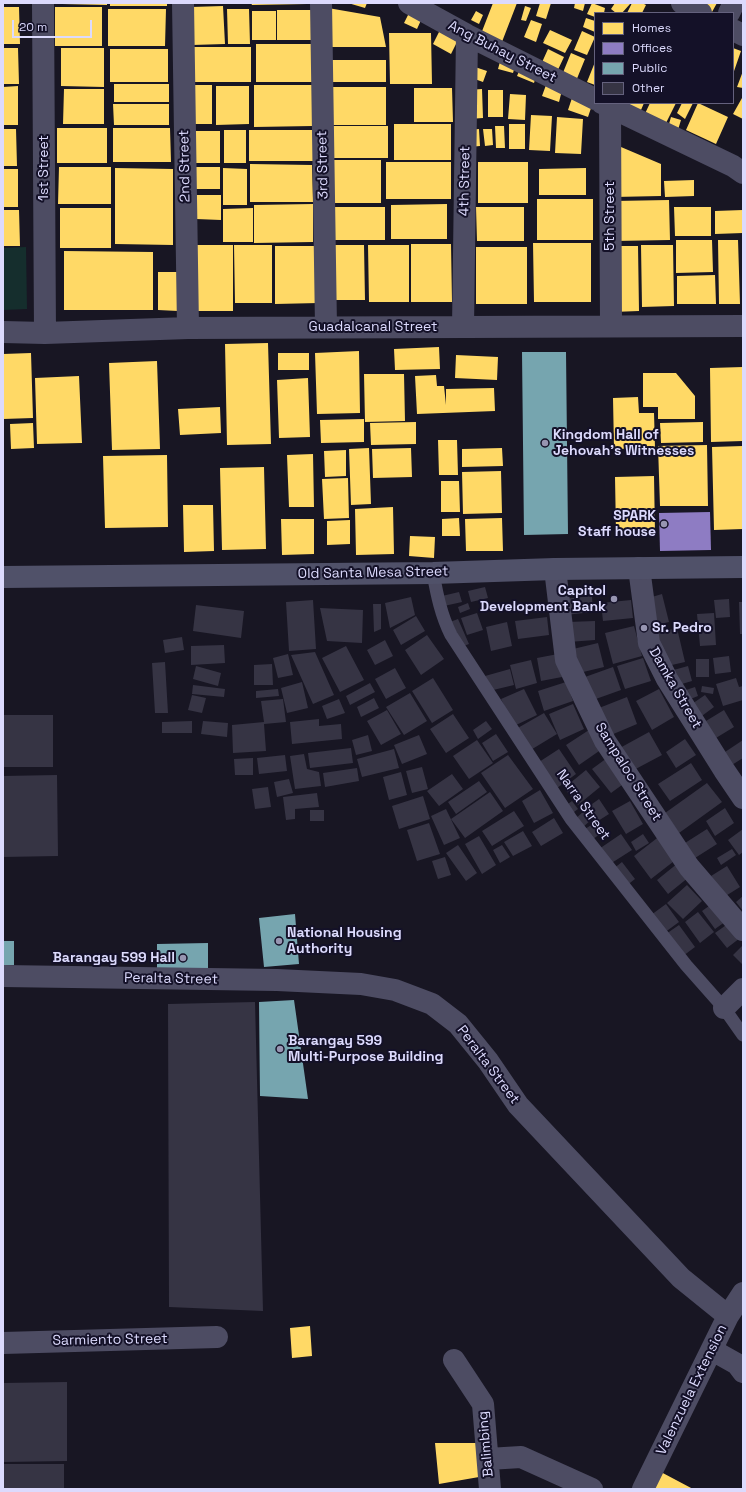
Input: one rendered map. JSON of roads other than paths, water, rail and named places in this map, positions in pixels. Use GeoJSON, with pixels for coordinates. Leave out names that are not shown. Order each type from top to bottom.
{"type":"FeatureCollection","features":[{"type":"Feature","properties":{"kind":"main road","name":"Old Santa Mesa Street"},"geometry":{"type":"LineString","coordinates":[[3,577],[433,573],[555,569],[743,567]]}},
{"type":"Feature","properties":{"kind":"street","name":"1st Street"},"geometry":{"type":"LineString","coordinates":[[43,3],[45,332]]}},
{"type":"Feature","properties":{"kind":"street","name":"2nd Street"},"geometry":{"type":"LineString","coordinates":[[183,3],[188,328]]}},
{"type":"Feature","properties":{"kind":"street","name":"3rd Street"},"geometry":{"type":"LineString","coordinates":[[321,3],[326,327]]}},
{"type":"Feature","properties":{"kind":"street","name":"Ang Buhay Street"},"geometry":{"type":"LineString","coordinates":[[409,3],[466,35],[594,99]]}},
{"type":"Feature","properties":{"kind":"street"},"geometry":{"type":"LineString","coordinates":[[682,3],[699,12]]}},
{"type":"Feature","properties":{"kind":"street"},"geometry":{"type":"LineString","coordinates":[[730,12],[734,3]]}},
{"type":"Feature","properties":{"kind":"street"},"geometry":{"type":"LineString","coordinates":[[734,30],[743,35]]}},
{"type":"Feature","properties":{"kind":"street","name":"4th Street"},"geometry":{"type":"LineString","coordinates":[[463,327],[466,35]]}},
{"type":"Feature","properties":{"kind":"street","name":"5th Street"},"geometry":{"type":"LineString","coordinates":[[602,104],[611,326]]}},
{"type":"Feature","properties":{"kind":"street","name":"Ang Buhay Street"},"geometry":{"type":"LineString","coordinates":[[604,104],[733,166],[743,173]]}},
{"type":"Feature","properties":{"kind":"street","name":"Guadalcanal Street"},"geometry":{"type":"LineString","coordinates":[[3,332],[188,328],[743,326]]}},
{"type":"Feature","properties":{"kind":"street","name":"Damka Street"},"geometry":{"type":"LineString","coordinates":[[639,568],[649,642],[667,679],[743,798]]}},
{"type":"Feature","properties":{"kind":"street","name":"Sampaloc Street"},"geometry":{"type":"LineString","coordinates":[[555,569],[566,660],[605,741],[689,867],[743,930]]}},
{"type":"Feature","properties":{"kind":"street","name":"Peralta Street"},"geometry":{"type":"LineString","coordinates":[[3,976],[277,980],[361,984],[395,990],[432,1004],[458,1024],[488,1061],[518,1105],[681,1278],[728,1316]]}},
{"type":"Feature","properties":{"kind":"street"},"geometry":{"type":"LineString","coordinates":[[724,1008],[743,989]]}},
{"type":"Feature","properties":{"kind":"street","name":"Valenzuela Extension"},"geometry":{"type":"LineString","coordinates":[[643,1489],[728,1316],[743,1293]]}},
{"type":"Feature","properties":{"kind":"street","name":"Sarmiento Street"},"geometry":{"type":"LineString","coordinates":[[3,1343],[217,1337]]}},
{"type":"Feature","properties":{"kind":"street"},"geometry":{"type":"LineString","coordinates":[[712,1350],[737,1364],[743,1372]]}},
{"type":"Feature","properties":{"kind":"street","name":"Balimbing"},"geometry":{"type":"LineString","coordinates":[[454,1360],[483,1404],[490,1489]]}},
{"type":"Feature","properties":{"kind":"street"},"geometry":{"type":"LineString","coordinates":[[488,1459],[521,1457],[592,1489]]}},
{"type":"Feature","properties":{"kind":"lane","name":"Narra Street"},"geometry":{"type":"LineString","coordinates":[[433,573],[438,602],[451,635],[571,819],[673,949],[724,1008],[743,1035]]}},
{"type":"Feature","properties":{"kind":"place","name":"Kingdom Hall of Jehovah's Witnesses"},"geometry":{"type":"Point","coordinates":[545,443]}},
{"type":"Feature","properties":{"kind":"place","name":"SPARK Staff house"},"geometry":{"type":"Point","coordinates":[664,524]}},
{"type":"Feature","properties":{"kind":"place","name":"Capitol Development Bank"},"geometry":{"type":"Point","coordinates":[614,599]}},
{"type":"Feature","properties":{"kind":"place","name":"Sr. Pedro"},"geometry":{"type":"Point","coordinates":[644,628]}},
{"type":"Feature","properties":{"kind":"place","name":"National Housing Authority"},"geometry":{"type":"Point","coordinates":[279,941]}},
{"type":"Feature","properties":{"kind":"place","name":"Barangay 599 Hall"},"geometry":{"type":"Point","coordinates":[183,958]}},
{"type":"Feature","properties":{"kind":"place","name":"Barangay 599 Multi-Purpose Building"},"geometry":{"type":"Point","coordinates":[280,1049]}}]}
